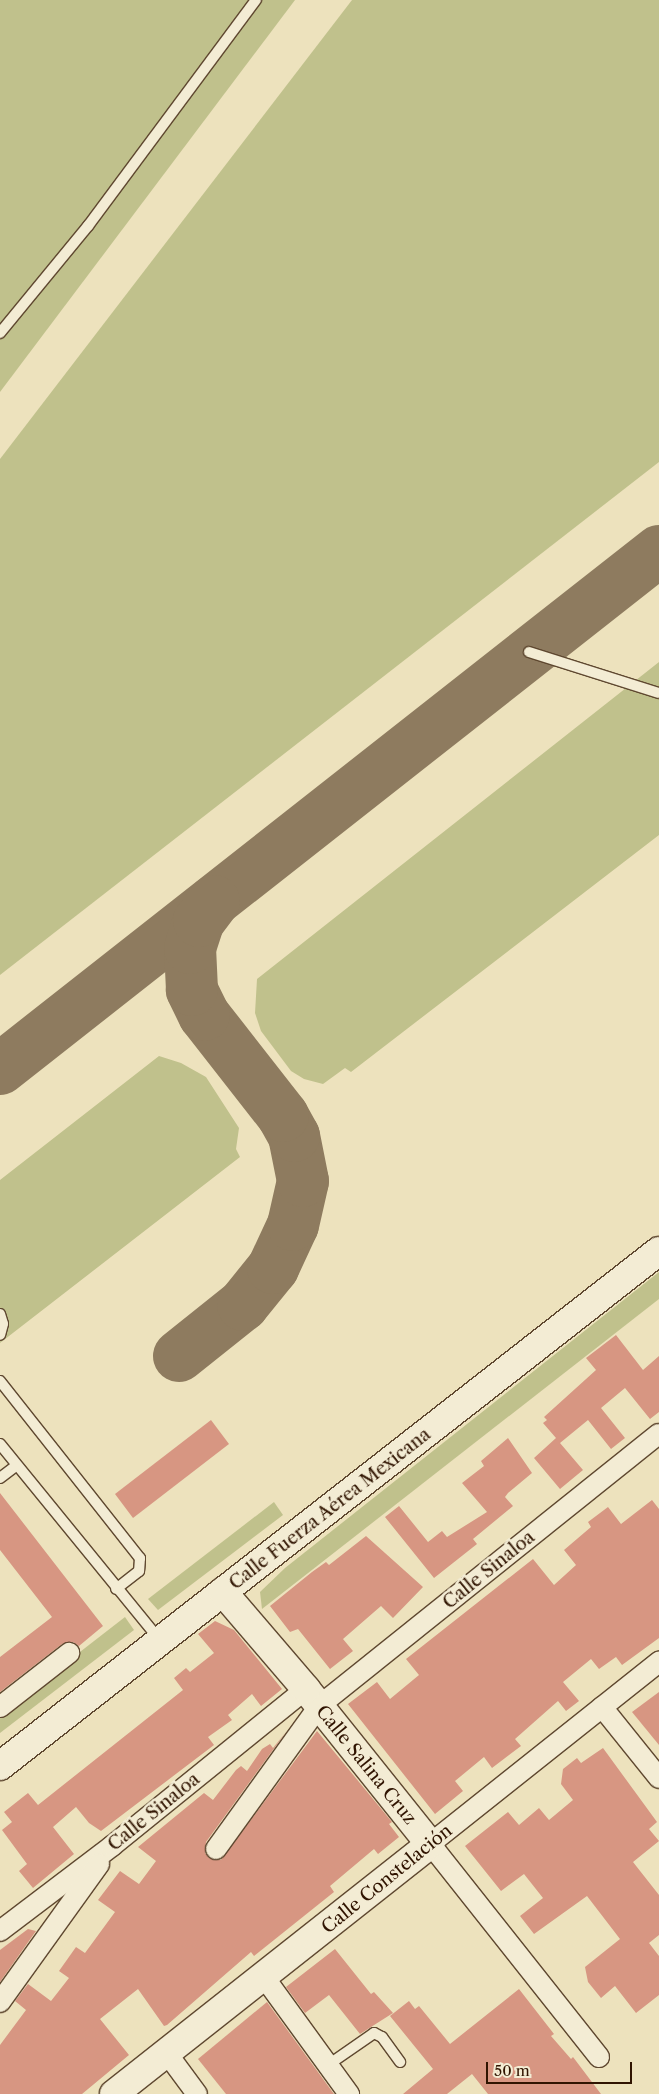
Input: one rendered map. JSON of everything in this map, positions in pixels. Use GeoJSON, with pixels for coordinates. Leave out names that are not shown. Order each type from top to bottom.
{"type":"FeatureCollection","features":[{"type":"Feature","properties":{"kind":"main road","name":"Calle Fuerza Aérea Mexicana"},"geometry":{"type":"LineString","coordinates":[[0,1766],[659,1251]]}},
{"type":"Feature","properties":{"kind":"main road","name":"Calle Salina Cruz"},"geometry":{"type":"LineString","coordinates":[[223,1592],[430,1844]]}},
{"type":"Feature","properties":{"kind":"main road","name":"Calle Constelación"},"geometry":{"type":"LineString","coordinates":[[114,2094],[430,1844]]}},
{"type":"Feature","properties":{"kind":"street","name":"Calle Sinaloa"},"geometry":{"type":"LineString","coordinates":[[0,1931],[312,1698],[659,1434]]}},
{"type":"Feature","properties":{"kind":"street"},"geometry":{"type":"LineString","coordinates":[[0,1707],[69,1653]]}},
{"type":"Feature","properties":{"kind":"street","name":"Calle Constelación"},"geometry":{"type":"LineString","coordinates":[[430,1844],[659,1662]]}},
{"type":"Feature","properties":{"kind":"street"},"geometry":{"type":"LineString","coordinates":[[216,1849],[312,1698]]}},
{"type":"Feature","properties":{"kind":"street"},"geometry":{"type":"LineString","coordinates":[[602,1707],[659,1778]]}},
{"type":"Feature","properties":{"kind":"street","name":"Calle Salina Cruz"},"geometry":{"type":"LineString","coordinates":[[430,1844],[599,2058]]}},
{"type":"Feature","properties":{"kind":"street"},"geometry":{"type":"LineString","coordinates":[[0,2002],[112,1846]]}},
{"type":"Feature","properties":{"kind":"street"},"geometry":{"type":"LineString","coordinates":[[264,1977],[349,2094]]}},
{"type":"Feature","properties":{"kind":"street"},"geometry":{"type":"LineString","coordinates":[[166,2052],[197,2094]]}},
{"type":"Feature","properties":{"kind":"lane"},"geometry":{"type":"LineString","coordinates":[[0,333],[88,226],[256,0]]}},
{"type":"Feature","properties":{"kind":"lane"},"geometry":{"type":"LineString","coordinates":[[530,652],[659,693]]}},
{"type":"Feature","properties":{"kind":"lane"},"geometry":{"type":"LineString","coordinates":[[0,1314],[3,1324],[0,1335]]}},
{"type":"Feature","properties":{"kind":"lane"},"geometry":{"type":"LineString","coordinates":[[0,1381],[140,1558],[138,1571],[116,1589]]}},
{"type":"Feature","properties":{"kind":"lane"},"geometry":{"type":"LineString","coordinates":[[0,1444],[116,1589],[161,1641]]}},
{"type":"Feature","properties":{"kind":"lane"},"geometry":{"type":"LineString","coordinates":[[0,1478],[17,1465]]}},
{"type":"Feature","properties":{"kind":"lane"},"geometry":{"type":"LineString","coordinates":[[328,2064],[374,2033],[382,2037],[400,2062]]}},
{"type":"Feature","properties":{"kind":"green space"},"geometry":{"type":"Polygon","coordinates":[[[0,0],[295,0],[0,392],[0,0]]]}},
{"type":"Feature","properties":{"kind":"green space"},"geometry":{"type":"Polygon","coordinates":[[[352,0],[659,0],[659,462],[0,975],[0,459],[352,0]]]}},
{"type":"Feature","properties":{"kind":"green space"},"geometry":{"type":"Polygon","coordinates":[[[659,662],[659,835],[351,1072],[345,1068],[323,1084],[304,1079],[291,1071],[261,1031],[255,1013],[257,979],[659,662]]]}},
{"type":"Feature","properties":{"kind":"green space"},"geometry":{"type":"Polygon","coordinates":[[[159,1056],[181,1063],[206,1077],[239,1128],[236,1149],[240,1157],[0,1343],[0,1180],[159,1056]]]}},
{"type":"Feature","properties":{"kind":"green space"},"geometry":{"type":"Polygon","coordinates":[[[659,1272],[659,1299],[262,1609],[260,1592],[285,1568],[659,1272]]]}},
{"type":"Feature","properties":{"kind":"green space"},"geometry":{"type":"Polygon","coordinates":[[[274,1502],[283,1515],[158,1610],[148,1599],[274,1502]]]}},
{"type":"Feature","properties":{"kind":"green space"},"geometry":{"type":"Polygon","coordinates":[[[125,1617],[134,1630],[0,1733],[0,1714],[125,1617]]]}},
{"type":"Feature","properties":{"kind":"building"},"geometry":{"type":"Polygon","coordinates":[[[616,1335],[643,1370],[659,1356],[659,1412],[650,1419],[625,1388],[601,1408],[625,1438],[611,1449],[588,1420],[560,1443],[583,1470],[560,1489],[534,1458],[556,1438],[543,1423],[547,1420],[544,1417],[596,1370],[586,1358],[616,1335]]]}},
{"type":"Feature","properties":{"kind":"building"},"geometry":{"type":"Polygon","coordinates":[[[211,1420],[229,1444],[133,1518],[115,1494],[211,1420]]]}},
{"type":"Feature","properties":{"kind":"building"},"geometry":{"type":"Polygon","coordinates":[[[508,1438],[532,1473],[505,1497],[513,1506],[473,1539],[477,1544],[434,1578],[385,1517],[399,1506],[428,1542],[442,1531],[447,1537],[487,1512],[462,1483],[484,1466],[481,1461],[508,1438]]]}},
{"type":"Feature","properties":{"kind":"building"},"geometry":{"type":"Polygon","coordinates":[[[0,1493],[103,1626],[79,1646],[73,1642],[62,1644],[0,1692],[0,1657],[52,1617],[0,1550],[0,1493]]]}},
{"type":"Feature","properties":{"kind":"building"},"geometry":{"type":"Polygon","coordinates":[[[652,1500],[659,1509],[659,1638],[622,1665],[616,1657],[599,1669],[591,1659],[563,1682],[579,1701],[566,1711],[558,1701],[515,1739],[521,1746],[492,1768],[484,1757],[455,1781],[463,1791],[435,1814],[348,1704],[377,1682],[390,1699],[419,1675],[406,1659],[533,1559],[554,1585],[576,1565],[564,1550],[591,1527],[588,1522],[608,1507],[621,1524],[652,1500]]]}},
{"type":"Feature","properties":{"kind":"building"},"geometry":{"type":"Polygon","coordinates":[[[366,1536],[423,1587],[393,1618],[381,1606],[343,1639],[353,1651],[330,1669],[298,1629],[290,1632],[270,1606],[312,1572],[326,1562],[329,1565],[366,1536]]]}},
{"type":"Feature","properties":{"kind":"building"},"geometry":{"type":"Polygon","coordinates":[[[215,1621],[234,1630],[282,1689],[261,1706],[252,1694],[228,1715],[232,1720],[208,1737],[214,1745],[101,1831],[89,1823],[76,1807],[53,1827],[74,1854],[33,1888],[19,1871],[27,1864],[2,1830],[12,1822],[4,1812],[28,1793],[38,1805],[183,1690],[174,1678],[186,1668],[190,1672],[214,1653],[198,1634],[215,1621]]]}},
{"type":"Feature","properties":{"kind":"building"},"geometry":{"type":"Polygon","coordinates":[[[659,1692],[659,1745],[632,1712],[659,1692]]]}},
{"type":"Feature","properties":{"kind":"building"},"geometry":{"type":"Polygon","coordinates":[[[317,1731],[392,1822],[389,1824],[399,1837],[378,1854],[374,1849],[330,1886],[334,1892],[254,1956],[251,1952],[167,2025],[164,2026],[138,1989],[100,2019],[129,2055],[82,2094],[0,2094],[0,2045],[26,2010],[15,2001],[28,1984],[51,2001],[69,1978],[59,1971],[76,1947],[85,1953],[115,1912],[98,1900],[120,1871],[139,1884],[156,1861],[138,1847],[204,1793],[213,1800],[236,1770],[241,1766],[247,1771],[262,1749],[270,1744],[273,1748],[286,1732],[206,1842],[205,1853],[209,1858],[221,1860],[317,1731]]]}},
{"type":"Feature","properties":{"kind":"building"},"geometry":{"type":"Polygon","coordinates":[[[603,1748],[657,1822],[649,1829],[659,1841],[633,1862],[659,1895],[659,1935],[649,1943],[659,1956],[659,1995],[636,2013],[615,1986],[601,1998],[588,1982],[585,1967],[620,1939],[587,1896],[534,1934],[520,1916],[543,1898],[524,1874],[501,1891],[465,1846],[508,1812],[519,1825],[539,1808],[549,1820],[573,1800],[561,1784],[563,1769],[577,1758],[581,1763],[603,1748]]]}},
{"type":"Feature","properties":{"kind":"building"},"geometry":{"type":"Polygon","coordinates":[[[28,1929],[36,1931],[0,1982],[0,1950],[28,1929]]]}},
{"type":"Feature","properties":{"kind":"building"},"geometry":{"type":"Polygon","coordinates":[[[335,1949],[371,1994],[374,1992],[393,2013],[360,2034],[329,1995],[305,2013],[286,1987],[335,1949]]]}},
{"type":"Feature","properties":{"kind":"building"},"geometry":{"type":"Polygon","coordinates":[[[519,1989],[554,2034],[551,2036],[571,2059],[573,2057],[601,2094],[488,2094],[472,2074],[447,2094],[403,2094],[433,2069],[390,2016],[409,2001],[415,2009],[419,2006],[450,2044],[519,1989]]]}},
{"type":"Feature","properties":{"kind":"building"},"geometry":{"type":"Polygon","coordinates":[[[267,2002],[334,2094],[226,2094],[198,2059],[267,2002]]]}},
{"type":"Feature","properties":{"kind":"taxiway"},"geometry":{"type":"LineString","coordinates":[[0,1069],[659,551]]}},
{"type":"Feature","properties":{"kind":"taxiway"},"geometry":{"type":"LineString","coordinates":[[179,1356],[243,1305],[273,1268],[293,1225],[303,1181],[294,1136],[283,1116],[204,1015],[192,990],[190,948],[199,921],[214,901]]}}]}
